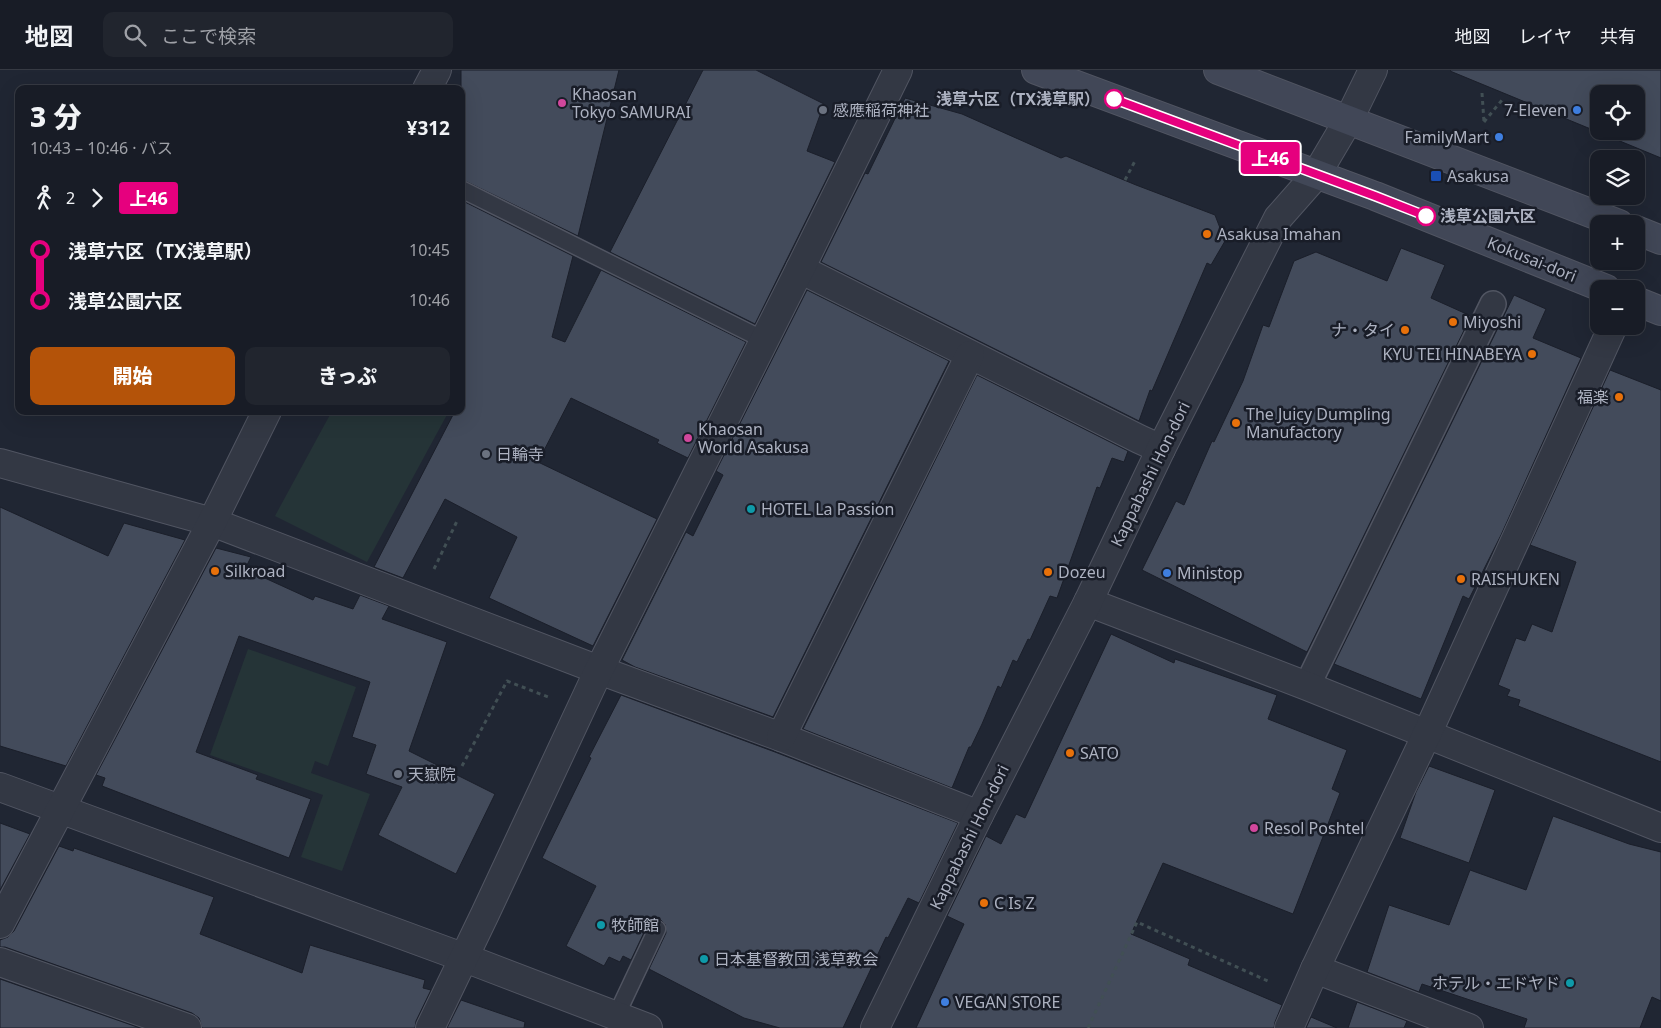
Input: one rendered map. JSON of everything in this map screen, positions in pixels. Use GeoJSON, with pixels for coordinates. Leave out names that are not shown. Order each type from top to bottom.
{"type":"FeatureCollection","features":[{"type":"Feature","properties":{"kind":"main road","name":"Kokusai-dori"},"geometry":{"type":"LineString","coordinates":[[1036,70],[1375,196],[1590,283]]}},
{"type":"Feature","properties":{"kind":"main road"},"geometry":{"type":"LineString","coordinates":[[1218,70],[1596,215]]}},
{"type":"Feature","properties":{"kind":"main road"},"geometry":{"type":"LineString","coordinates":[[1645,305],[1661,311]]}},
{"type":"Feature","properties":{"kind":"street"},"geometry":{"type":"LineString","coordinates":[[430,85],[437,70]]}},
{"type":"Feature","properties":{"kind":"street"},"geometry":{"type":"LineString","coordinates":[[430,1028],[465,958],[599,670],[898,70]]}},
{"type":"Feature","properties":{"kind":"street","name":"Kappabashi Hon-dori"},"geometry":{"type":"LineString","coordinates":[[875,1028],[979,815],[1088,602],[1161,449],[1278,218],[1316,174],[1348,119],[1373,70]]}},
{"type":"Feature","properties":{"kind":"street"},"geometry":{"type":"LineString","coordinates":[[800,269],[1161,449]]}},
{"type":"Feature","properties":{"kind":"street"},"geometry":{"type":"LineString","coordinates":[[1307,686],[1493,304]]}},
{"type":"Feature","properties":{"kind":"street"},"geometry":{"type":"LineString","coordinates":[[1289,1028],[1314,970],[1427,734],[1610,335]]}},
{"type":"Feature","properties":{"kind":"street"},"geometry":{"type":"LineString","coordinates":[[781,737],[970,355]]}},
{"type":"Feature","properties":{"kind":"street"},"geometry":{"type":"LineString","coordinates":[[0,924],[212,522],[265,415]]}},
{"type":"Feature","properties":{"kind":"street"},"geometry":{"type":"LineString","coordinates":[[0,463],[212,522],[599,670],[781,737],[979,815]]}},
{"type":"Feature","properties":{"kind":"street"},"geometry":{"type":"LineString","coordinates":[[1088,602],[1307,686],[1661,828]]}},
{"type":"Feature","properties":{"kind":"street"},"geometry":{"type":"LineString","coordinates":[[0,787],[465,958],[648,1028]]}},
{"type":"Feature","properties":{"kind":"street"},"geometry":{"type":"LineString","coordinates":[[0,962],[187,1028]]}},
{"type":"Feature","properties":{"kind":"street"},"geometry":{"type":"LineString","coordinates":[[1314,970],[1470,1028]]}},
{"type":"Feature","properties":{"kind":"lane"},"geometry":{"type":"LineString","coordinates":[[465,191],[764,340]]}},
{"type":"Feature","properties":{"kind":"lane"},"geometry":{"type":"LineString","coordinates":[[616,1016],[657,929]]}},
{"type":"Feature","properties":{"kind":"path"},"geometry":{"type":"LineString","coordinates":[[1482,93],[1484,122],[1502,100]]}},
{"type":"Feature","properties":{"kind":"path"},"geometry":{"type":"LineString","coordinates":[[1125,180],[1135,161]]}},
{"type":"Feature","properties":{"kind":"path"},"geometry":{"type":"LineString","coordinates":[[418,600],[458,519]]}},
{"type":"Feature","properties":{"kind":"path"},"geometry":{"type":"LineString","coordinates":[[462,766],[507,681],[581,710]]}},
{"type":"Feature","properties":{"kind":"path"},"geometry":{"type":"LineString","coordinates":[[1088,1028],[1137,922],[1302,997]]}},
{"type":"Feature","properties":{"kind":"shaded area"},"geometry":{"type":"Polygon","coordinates":[[[330,415],[447,415],[367,562],[275,516],[330,415]]]}},
{"type":"Feature","properties":{"kind":"shaded area"},"geometry":{"type":"Polygon","coordinates":[[[248,649],[356,687],[328,766],[315,761],[311,773],[370,794],[342,871],[301,857],[323,795],[210,755],[248,649]]]}},
{"type":"Feature","properties":{"kind":"building"},"geometry":{"type":"Polygon","coordinates":[[[461,70],[619,70],[578,236],[465,181],[465,85],[461,85],[461,70]]]}},
{"type":"Feature","properties":{"kind":"building"},"geometry":{"type":"Polygon","coordinates":[[[703,70],[756,70],[824,104],[807,151],[835,162],[755,324],[610,252],[703,70]]]}},
{"type":"Feature","properties":{"kind":"building"},"geometry":{"type":"Polygon","coordinates":[[[1661,70],[1661,158],[1617,140],[1645,140],[1645,85],[1590,85],[1590,129],[1450,71],[1661,70]]]}},
{"type":"Feature","properties":{"kind":"building"},"geometry":{"type":"Polygon","coordinates":[[[905,98],[962,114],[1061,158],[1066,156],[1215,215],[1225,241],[1211,265],[1207,263],[1152,391],[1150,390],[1139,421],[821,262],[865,173],[868,174],[905,98]]]}},
{"type":"Feature","properties":{"kind":"building"},"geometry":{"type":"Polygon","coordinates":[[[465,202],[573,256],[552,337],[565,342],[601,270],[746,342],[688,458],[657,443],[659,440],[571,398],[538,462],[657,519],[593,646],[489,598],[517,537],[445,499],[403,578],[374,567],[453,415],[465,415],[465,202]]]}},
{"type":"Feature","properties":{"kind":"building"},"geometry":{"type":"Polygon","coordinates":[[[1401,248],[1445,265],[1431,298],[1471,316],[1307,652],[1142,570],[1176,501],[1184,505],[1212,441],[1214,442],[1243,381],[1263,325],[1269,327],[1294,261],[1316,252],[1387,281],[1401,248]]]}},
{"type":"Feature","properties":{"kind":"building"},"geometry":{"type":"Polygon","coordinates":[[[807,290],[949,361],[773,717],[635,667],[622,660],[686,532],[693,536],[723,475],[716,471],[807,290]]]}},
{"type":"Feature","properties":{"kind":"building"},"geometry":{"type":"Polygon","coordinates":[[[1514,295],[1546,309],[1533,338],[1581,358],[1501,535],[1469,599],[1463,596],[1421,699],[1334,664],[1514,295]]]}},
{"type":"Feature","properties":{"kind":"building"},"geometry":{"type":"Polygon","coordinates":[[[1610,370],[1661,390],[1661,762],[1518,706],[1520,700],[1507,696],[1510,690],[1498,685],[1516,638],[1525,641],[1532,624],[1552,632],[1576,562],[1530,545],[1610,370]]]}},
{"type":"Feature","properties":{"kind":"building"},"geometry":{"type":"Polygon","coordinates":[[[977,375],[1128,451],[1124,462],[1112,458],[1100,488],[1097,487],[1057,598],[1050,596],[1030,640],[1028,639],[1017,662],[1013,660],[1001,688],[998,686],[952,788],[803,729],[977,375]]]}},
{"type":"Feature","properties":{"kind":"building"},"geometry":{"type":"Polygon","coordinates":[[[0,507],[108,556],[124,523],[185,540],[66,766],[0,746],[0,507]]]}},
{"type":"Feature","properties":{"kind":"building"},"geometry":{"type":"Polygon","coordinates":[[[216,548],[251,557],[245,569],[313,600],[315,596],[353,609],[360,595],[389,606],[382,619],[447,642],[409,751],[495,794],[456,874],[378,835],[402,787],[366,774],[376,745],[352,737],[370,682],[239,636],[196,752],[258,775],[256,779],[311,799],[289,858],[102,786],[105,778],[96,775],[216,548]]]}},
{"type":"Feature","properties":{"kind":"building"},"geometry":{"type":"Polygon","coordinates":[[[1111,634],[1174,663],[1175,659],[1277,695],[1268,719],[1347,750],[1332,789],[1340,793],[1293,914],[1163,863],[1131,934],[1190,959],[1188,965],[1282,1005],[1274,1028],[916,1028],[964,924],[947,916],[986,836],[1001,844],[1016,814],[1025,818],[1111,634]]]}},
{"type":"Feature","properties":{"kind":"building"},"geometry":{"type":"Polygon","coordinates":[[[621,695],[958,823],[919,903],[908,898],[888,938],[886,937],[843,1028],[780,1028],[744,1018],[649,969],[666,933],[665,924],[661,920],[656,919],[648,924],[631,960],[623,956],[620,962],[609,957],[604,966],[566,946],[596,886],[542,858],[591,758],[589,757],[621,695]]]}},
{"type":"Feature","properties":{"kind":"building"},"geometry":{"type":"Polygon","coordinates":[[[1429,766],[1495,790],[1469,863],[1400,838],[1416,792],[1429,766]]]}},
{"type":"Feature","properties":{"kind":"building"},"geometry":{"type":"Polygon","coordinates":[[[1553,816],[1629,844],[1661,852],[1661,1001],[1652,997],[1640,1028],[1524,1028],[1527,1019],[1422,984],[1419,992],[1367,972],[1389,905],[1449,925],[1470,870],[1526,890],[1553,816]]]}},
{"type":"Feature","properties":{"kind":"building"},"geometry":{"type":"Polygon","coordinates":[[[0,823],[30,834],[0,890],[0,823]]]}},
{"type":"Feature","properties":{"kind":"building"},"geometry":{"type":"Polygon","coordinates":[[[59,846],[73,851],[74,848],[214,897],[200,934],[302,973],[310,945],[425,980],[423,988],[431,990],[416,1021],[415,1028],[202,1028],[199,1018],[192,1013],[5,947],[0,947],[0,940],[8,937],[14,931],[59,846]]]}},
{"type":"Feature","properties":{"kind":"building"},"geometry":{"type":"Polygon","coordinates":[[[0,979],[140,1028],[0,1028],[0,979]]]}},
{"type":"Feature","properties":{"kind":"building"},"geometry":{"type":"Polygon","coordinates":[[[461,1000],[525,1022],[524,1028],[447,1028],[461,1000]]]}},
{"type":"Feature","properties":{"kind":"building"},"geometry":{"type":"Polygon","coordinates":[[[1357,1002],[1407,1021],[1404,1028],[1348,1028],[1357,1002]]]}},
{"type":"Feature","properties":{"kind":"building"},"geometry":{"type":"Polygon","coordinates":[[[1311,1017],[1337,1028],[1306,1028],[1311,1017]]]}},
{"type":"Feature","properties":{"kind":"bus line","name":"上46"},"geometry":{"type":"LineString","coordinates":[[1114,99],[1426,216]]}},
{"type":"Feature","properties":{"kind":"place","name":"浅草六区（TX浅草駅）"},"geometry":{"type":"Point","coordinates":[1114,99]}},
{"type":"Feature","properties":{"kind":"place","name":"Khaosan Tokyo SAMURAI"},"geometry":{"type":"Point","coordinates":[562,103]}},
{"type":"Feature","properties":{"kind":"place","name":"感應稲荷神社"},"geometry":{"type":"Point","coordinates":[823,110]}},
{"type":"Feature","properties":{"kind":"place","name":"7-Eleven"},"geometry":{"type":"Point","coordinates":[1577,110]}},
{"type":"Feature","properties":{"kind":"place","name":"FamilyMart"},"geometry":{"type":"Point","coordinates":[1499,137]}},
{"type":"Feature","properties":{"kind":"place","name":"Asakusa"},"geometry":{"type":"Point","coordinates":[1436,176]}},
{"type":"Feature","properties":{"kind":"place","name":"浅草公園六区"},"geometry":{"type":"Point","coordinates":[1426,216]}},
{"type":"Feature","properties":{"kind":"place","name":"Asakusa Imahan"},"geometry":{"type":"Point","coordinates":[1207,234]}},
{"type":"Feature","properties":{"kind":"place","name":"Miyoshi"},"geometry":{"type":"Point","coordinates":[1453,322]}},
{"type":"Feature","properties":{"kind":"place","name":"ナ・タイ"},"geometry":{"type":"Point","coordinates":[1405,330]}},
{"type":"Feature","properties":{"kind":"place","name":"KYU TEI HINABEYA"},"geometry":{"type":"Point","coordinates":[1532,354]}},
{"type":"Feature","properties":{"kind":"place","name":"福楽"},"geometry":{"type":"Point","coordinates":[1619,397]}},
{"type":"Feature","properties":{"kind":"place","name":"The Juicy Dumpling Manufactory"},"geometry":{"type":"Point","coordinates":[1236,423]}},
{"type":"Feature","properties":{"kind":"place","name":"Khaosan World Asakusa"},"geometry":{"type":"Point","coordinates":[688,438]}},
{"type":"Feature","properties":{"kind":"place","name":"日輪寺"},"geometry":{"type":"Point","coordinates":[486,454]}},
{"type":"Feature","properties":{"kind":"place","name":"HOTEL La Passion"},"geometry":{"type":"Point","coordinates":[751,509]}},
{"type":"Feature","properties":{"kind":"place","name":"Silkroad"},"geometry":{"type":"Point","coordinates":[215,571]}},
{"type":"Feature","properties":{"kind":"place","name":"Dozeu"},"geometry":{"type":"Point","coordinates":[1048,572]}},
{"type":"Feature","properties":{"kind":"place","name":"Ministop"},"geometry":{"type":"Point","coordinates":[1167,573]}},
{"type":"Feature","properties":{"kind":"place","name":"RAISHUKEN"},"geometry":{"type":"Point","coordinates":[1461,579]}},
{"type":"Feature","properties":{"kind":"place","name":"SATO"},"geometry":{"type":"Point","coordinates":[1070,753]}},
{"type":"Feature","properties":{"kind":"place","name":"天嶽院"},"geometry":{"type":"Point","coordinates":[398,774]}},
{"type":"Feature","properties":{"kind":"place","name":"Resol Poshtel"},"geometry":{"type":"Point","coordinates":[1254,828]}},
{"type":"Feature","properties":{"kind":"place","name":"C Is Z"},"geometry":{"type":"Point","coordinates":[984,903]}},
{"type":"Feature","properties":{"kind":"place","name":"牧師館"},"geometry":{"type":"Point","coordinates":[601,925]}},
{"type":"Feature","properties":{"kind":"place","name":"日本基督教団 浅草教会"},"geometry":{"type":"Point","coordinates":[704,959]}},
{"type":"Feature","properties":{"kind":"place","name":"ホテル・エドヤド"},"geometry":{"type":"Point","coordinates":[1570,983]}},
{"type":"Feature","properties":{"kind":"place","name":"VEGAN STORE"},"geometry":{"type":"Point","coordinates":[945,1002]}}]}
